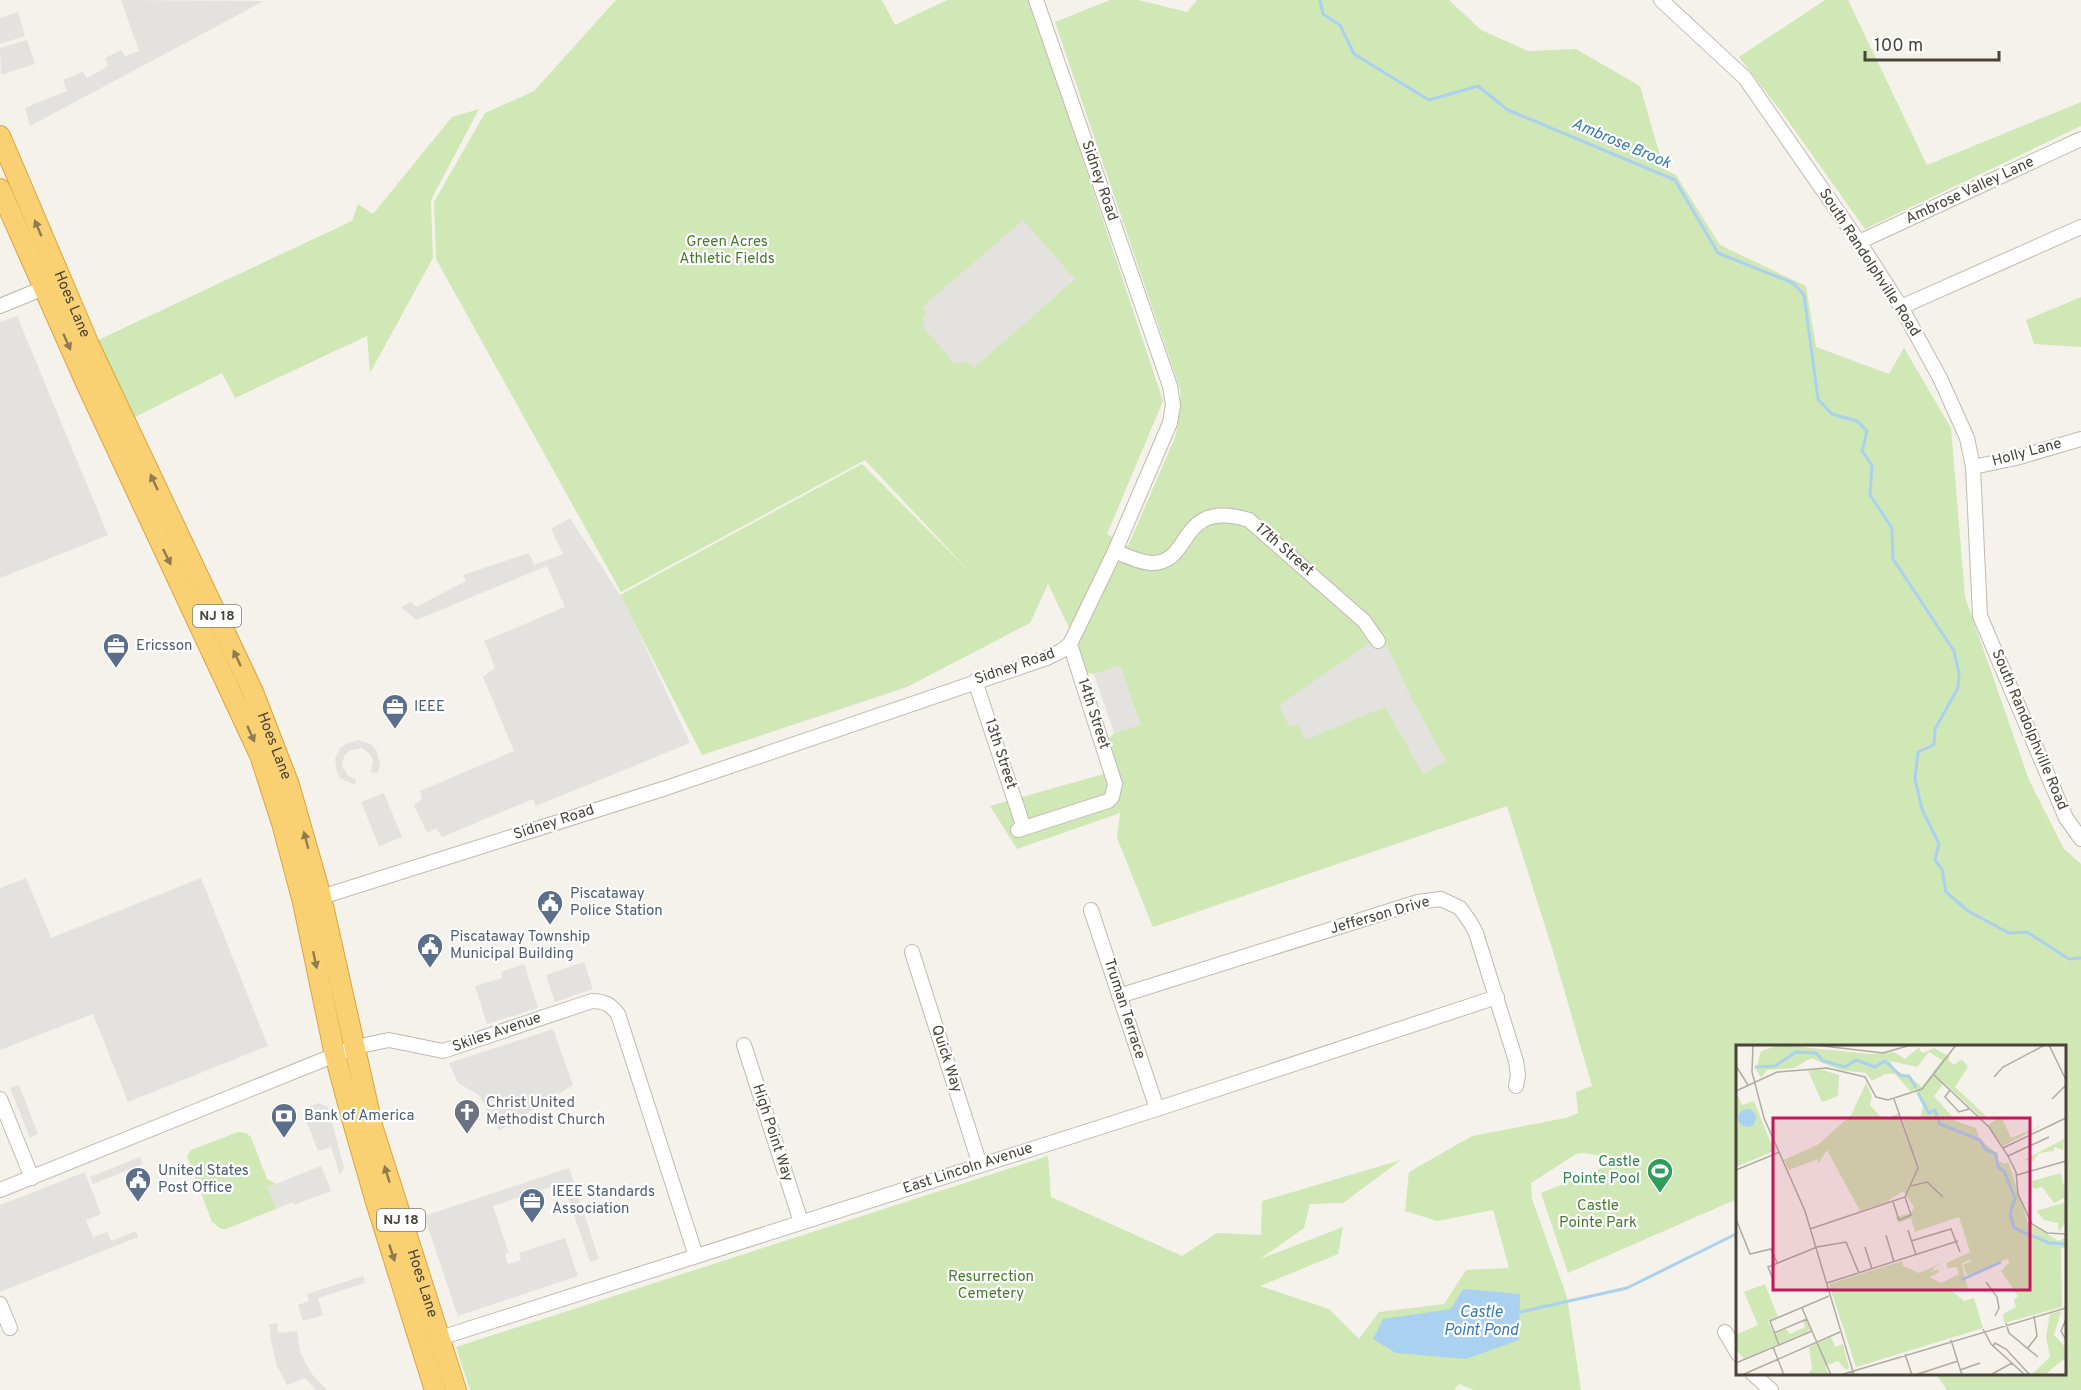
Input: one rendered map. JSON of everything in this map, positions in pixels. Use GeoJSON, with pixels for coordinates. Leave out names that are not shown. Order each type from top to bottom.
{"type":"FeatureCollection","features":[{"type":"Feature","properties":{"kind":"highway","name":"Hoes Lane"},"geometry":{"type":"LineString","coordinates":[[0,136],[52,285],[139,498],[260,755],[282,823],[312,900],[355,1047],[374,1129],[456,1390]]}},
{"type":"Feature","properties":{"kind":"highway","name":"Hoes Lane"},"geometry":{"type":"LineString","coordinates":[[0,189],[52,285]]}},
{"type":"Feature","properties":{"kind":"highway","name":"Hoes Lane"},"geometry":{"type":"LineString","coordinates":[[312,900],[335,1055],[376,1202],[435,1390]]}},
{"type":"Feature","properties":{"kind":"street","name":"Sidney Road"},"geometry":{"type":"LineString","coordinates":[[312,900],[666,788],[1047,658],[1070,644],[1170,423],[1173,405],[1170,386],[1036,0]]}},
{"type":"Feature","properties":{"kind":"street","name":"South Randolphville Road"},"geometry":{"type":"LineString","coordinates":[[1661,0],[1745,78],[1859,242],[1901,307],[1940,378],[1967,438],[1973,467],[1980,616],[2045,772],[2066,818],[2081,839]]}},
{"type":"Feature","properties":{"kind":"street","name":"Ambrose Valley Lane"},"geometry":{"type":"LineString","coordinates":[[1859,242],[2081,139]]}},
{"type":"Feature","properties":{"kind":"street"},"geometry":{"type":"LineString","coordinates":[[1901,307],[2081,227]]}},
{"type":"Feature","properties":{"kind":"street"},"geometry":{"type":"LineString","coordinates":[[0,306],[52,285]]}},
{"type":"Feature","properties":{"kind":"street","name":"Holly Lane"},"geometry":{"type":"LineString","coordinates":[[1973,467],[2016,458],[2081,439]]}},
{"type":"Feature","properties":{"kind":"street","name":"17th Street"},"geometry":{"type":"LineString","coordinates":[[1114,551],[1138,560],[1159,562],[1175,553],[1200,520],[1224,515],[1249,520],[1364,621],[1378,641]]}},
{"type":"Feature","properties":{"kind":"street","name":"14th Street"},"geometry":{"type":"LineString","coordinates":[[1021,829],[1108,801],[1112,797],[1115,784],[1070,644]]}},
{"type":"Feature","properties":{"kind":"street","name":"13th Street"},"geometry":{"type":"LineString","coordinates":[[975,681],[1021,829]]}},
{"type":"Feature","properties":{"kind":"street","name":"Jefferson Drive"},"geometry":{"type":"LineString","coordinates":[[1119,996],[1418,902],[1441,899],[1460,908],[1476,933],[1516,1061],[1518,1075],[1516,1086]]}},
{"type":"Feature","properties":{"kind":"street","name":"Truman Terrace"},"geometry":{"type":"LineString","coordinates":[[1091,910],[1157,1109]]}},
{"type":"Feature","properties":{"kind":"street","name":"Quick Way"},"geometry":{"type":"LineString","coordinates":[[912,952],[980,1165]]}},
{"type":"Feature","properties":{"kind":"street","name":"East Lincoln Avenue"},"geometry":{"type":"LineString","coordinates":[[440,1338],[1497,998]]}},
{"type":"Feature","properties":{"kind":"street","name":"Skiles Avenue"},"geometry":{"type":"LineString","coordinates":[[0,1190],[355,1047],[389,1040],[443,1051],[592,1001],[603,1001],[618,1014],[696,1256]]}},
{"type":"Feature","properties":{"kind":"street","name":"High Point Way"},"geometry":{"type":"LineString","coordinates":[[744,1045],[801,1222]]}},
{"type":"Feature","properties":{"kind":"street"},"geometry":{"type":"LineString","coordinates":[[0,1099],[32,1178]]}},
{"type":"Feature","properties":{"kind":"street"},"geometry":{"type":"LineString","coordinates":[[0,1304],[10,1328]]}},
{"type":"Feature","properties":{"kind":"street"},"geometry":{"type":"LineString","coordinates":[[1725,1332],[1736,1352]]}},
{"type":"Feature","properties":{"kind":"street"},"geometry":{"type":"LineString","coordinates":[[1754,1375],[1771,1390]]}},
{"type":"Feature","properties":{"kind":"green space"},"geometry":{"type":"Polygon","coordinates":[[[616,0],[882,0],[895,25],[947,0],[1030,0],[1163,401],[1107,534],[1128,546],[1176,435],[1181,392],[1055,22],[1110,0],[1138,0],[1187,12],[1197,0],[1449,0],[1481,30],[1528,51],[1576,49],[1640,86],[1664,169],[1676,175],[1720,245],[1806,286],[1816,347],[1889,374],[1904,348],[1951,428],[1965,597],[2029,780],[2064,849],[2081,864],[2081,1390],[1947,1390],[1937,1375],[2066,1375],[2066,1045],[1736,1045],[1736,1199],[1568,1273],[1541,1193],[1623,1159],[1576,1154],[1531,1183],[1532,1199],[1567,1297],[1581,1390],[1474,1390],[1459,1384],[1454,1390],[470,1390],[456,1347],[1048,1156],[1051,1197],[1182,1256],[1217,1233],[1261,1235],[1262,1201],[1401,1160],[1343,1203],[1310,1204],[1304,1228],[1260,1259],[1343,1227],[1338,1254],[1260,1286],[1329,1309],[1359,1339],[1379,1312],[1444,1304],[1466,1270],[1509,1268],[1493,1210],[1437,1221],[1405,1211],[1409,1172],[1472,1136],[1566,1118],[1578,1113],[1576,1092],[1592,1086],[1552,948],[1507,806],[1153,927],[1117,838],[1120,813],[1017,849],[990,806],[1118,770],[1109,738],[1114,733],[1140,724],[1120,666],[1094,674],[1085,671],[1078,646],[1048,584],[1030,623],[907,687],[702,755],[620,595],[862,464],[972,574],[865,460],[621,592],[436,259],[434,202],[485,113],[534,91],[616,0]]]}},
{"type":"Feature","properties":{"kind":"green space"},"geometry":{"type":"Polygon","coordinates":[[[1825,0],[1848,0],[1927,165],[2081,102],[2081,126],[1865,229],[1783,114],[1739,57],[1825,0]]]}},
{"type":"Feature","properties":{"kind":"green space"},"geometry":{"type":"Polygon","coordinates":[[[479,109],[431,200],[433,258],[370,373],[367,336],[235,398],[222,373],[129,420],[94,342],[352,221],[358,204],[373,214],[452,117],[479,109]]]}},
{"type":"Feature","properties":{"kind":"green space"},"geometry":{"type":"Polygon","coordinates":[[[2081,297],[2081,347],[2034,344],[2026,320],[2081,297]]]}},
{"type":"Feature","properties":{"kind":"green space"},"geometry":{"type":"Polygon","coordinates":[[[238,1132],[246,1133],[251,1137],[267,1179],[276,1184],[268,1187],[276,1209],[221,1229],[212,1222],[187,1156],[191,1150],[238,1132]]]}},
{"type":"Feature","properties":{"kind":"shaded area"},"geometry":{"type":"Polygon","coordinates":[[[121,0],[264,1],[30,126],[25,108],[67,91],[63,80],[83,72],[87,78],[108,66],[105,58],[121,50],[125,56],[139,51],[121,0]]]}},
{"type":"Feature","properties":{"kind":"shaded area"},"geometry":{"type":"Polygon","coordinates":[[[18,12],[25,36],[0,44],[0,18],[18,12]]]}},
{"type":"Feature","properties":{"kind":"shaded area"},"geometry":{"type":"Polygon","coordinates":[[[27,40],[35,64],[1,75],[0,48],[27,40]]]}},
{"type":"Feature","properties":{"kind":"shaded area"},"geometry":{"type":"Polygon","coordinates":[[[1023,220],[1075,279],[974,368],[968,362],[957,364],[924,328],[923,318],[927,313],[922,307],[1023,220]]]}},
{"type":"Feature","properties":{"kind":"shaded area"},"geometry":{"type":"Polygon","coordinates":[[[17,316],[108,535],[0,578],[0,322],[17,316]]]}},
{"type":"Feature","properties":{"kind":"shaded area"},"geometry":{"type":"Polygon","coordinates":[[[570,518],[624,601],[690,743],[536,806],[533,799],[442,837],[436,828],[427,833],[414,805],[422,799],[420,791],[514,751],[483,677],[495,668],[484,641],[565,607],[547,566],[416,620],[401,607],[411,602],[416,607],[466,581],[463,575],[529,553],[534,565],[563,554],[551,529],[570,518]]]}},
{"type":"Feature","properties":{"kind":"shaded area"},"geometry":{"type":"Polygon","coordinates":[[[1384,639],[1411,697],[1446,761],[1423,774],[1385,707],[1305,740],[1299,725],[1290,727],[1279,705],[1370,643],[1384,639]]]}},
{"type":"Feature","properties":{"kind":"shaded area"},"geometry":{"type":"Polygon","coordinates":[[[1120,666],[1140,725],[1114,733],[1094,674],[1120,666]]]}},
{"type":"Feature","properties":{"kind":"shaded area"},"geometry":{"type":"Polygon","coordinates":[[[358,740],[372,745],[377,752],[380,765],[378,773],[371,772],[373,760],[371,755],[362,748],[345,754],[342,766],[348,776],[356,779],[355,785],[340,778],[335,759],[340,748],[358,740]]]}},
{"type":"Feature","properties":{"kind":"shaded area"},"geometry":{"type":"Polygon","coordinates":[[[384,793],[402,837],[379,846],[361,802],[384,793]]]}},
{"type":"Feature","properties":{"kind":"shaded area"},"geometry":{"type":"Polygon","coordinates":[[[26,878],[51,938],[201,878],[268,1046],[128,1102],[93,1014],[0,1050],[0,888],[26,878]]]}},
{"type":"Feature","properties":{"kind":"shaded area"},"geometry":{"type":"Polygon","coordinates":[[[584,962],[593,989],[555,1002],[546,975],[584,962]]]}},
{"type":"Feature","properties":{"kind":"shaded area"},"geometry":{"type":"Polygon","coordinates":[[[524,964],[538,1008],[487,1024],[475,986],[502,978],[501,972],[524,964]]]}},
{"type":"Feature","properties":{"kind":"shaded area"},"geometry":{"type":"Polygon","coordinates":[[[553,1029],[573,1085],[499,1131],[479,1095],[458,1083],[449,1063],[553,1029]]]}},
{"type":"Feature","properties":{"kind":"shaded area"},"geometry":{"type":"Polygon","coordinates":[[[19,1085],[38,1134],[30,1138],[10,1088],[19,1085]]]}},
{"type":"Feature","properties":{"kind":"shaded area"},"geometry":{"type":"Polygon","coordinates":[[[319,1103],[328,1107],[344,1168],[340,1175],[331,1147],[318,1151],[305,1118],[310,1106],[319,1103]]]}},
{"type":"Feature","properties":{"kind":"shaded area"},"geometry":{"type":"Polygon","coordinates":[[[140,1157],[143,1164],[93,1184],[90,1177],[140,1157]]]}},
{"type":"Feature","properties":{"kind":"shaded area"},"geometry":{"type":"Polygon","coordinates":[[[321,1166],[331,1191],[276,1209],[268,1187],[321,1166]]]}},
{"type":"Feature","properties":{"kind":"shaded area"},"geometry":{"type":"Polygon","coordinates":[[[569,1168],[599,1259],[590,1262],[563,1183],[493,1206],[509,1253],[505,1254],[508,1264],[521,1260],[519,1253],[565,1238],[578,1276],[458,1316],[424,1216],[569,1168]]]}},
{"type":"Feature","properties":{"kind":"shaded area"},"geometry":{"type":"Polygon","coordinates":[[[85,1172],[101,1214],[86,1220],[93,1237],[107,1232],[111,1241],[136,1231],[138,1237],[0,1292],[0,1205],[85,1172]]]}},
{"type":"Feature","properties":{"kind":"shaded area"},"geometry":{"type":"Polygon","coordinates":[[[363,1276],[365,1283],[318,1298],[323,1315],[303,1321],[298,1305],[309,1301],[307,1294],[363,1276]]]}},
{"type":"Feature","properties":{"kind":"shaded area"},"geometry":{"type":"Polygon","coordinates":[[[277,1323],[278,1333],[297,1331],[300,1352],[311,1373],[327,1390],[316,1390],[305,1378],[287,1385],[277,1366],[271,1341],[269,1324],[277,1323]]]}},
{"type":"Feature","properties":{"kind":"water","name":"Castle Point Pond"},"geometry":{"type":"Polygon","coordinates":[[[1463,1289],[1520,1294],[1519,1340],[1466,1359],[1396,1353],[1373,1339],[1383,1319],[1451,1309],[1463,1289]]]}},
{"type":"Feature","properties":{"kind":"waterway","name":"Ambrose Brook"},"geometry":{"type":"LineString","coordinates":[[1320,0],[1323,14],[1340,25],[1354,54],[1429,100],[1478,86],[1508,110],[1675,180],[1718,253],[1793,283],[1804,295],[1818,399],[1832,414],[1857,421],[1867,431],[1862,451],[1872,465],[1870,495],[1892,528],[1893,559],[1954,651],[1959,673],[1958,688],[1935,729],[1934,745],[1918,752],[1915,779],[1922,809],[1939,844],[1935,860],[1942,869],[1946,892],[1968,911],[2009,933],[2027,932],[2069,959],[2081,958]]}},
{"type":"Feature","properties":{"kind":"waterway","name":"Ambrose Brook"},"geometry":{"type":"LineString","coordinates":[[1520,1312],[1627,1288],[1736,1234]]}},
{"type":"Feature","properties":{"kind":"place","name":"Ericsson"},"geometry":{"type":"Point","coordinates":[116,669]}},
{"type":"Feature","properties":{"kind":"place","name":"IEEE"},"geometry":{"type":"Point","coordinates":[395,730]}},
{"type":"Feature","properties":{"kind":"place","name":"Piscataway Police Station"},"geometry":{"type":"Point","coordinates":[550,926]}},
{"type":"Feature","properties":{"kind":"place","name":"Piscataway Township Municipal Building"},"geometry":{"type":"Point","coordinates":[430,969]}},
{"type":"Feature","properties":{"kind":"place","name":"Christ United Methodist Church"},"geometry":{"type":"Point","coordinates":[467,1135]}},
{"type":"Feature","properties":{"kind":"place","name":"Bank of America"},"geometry":{"type":"Point","coordinates":[284,1139]}},
{"type":"Feature","properties":{"kind":"place","name":"Castle Pointe Pool"},"geometry":{"type":"Point","coordinates":[1660,1194]}},
{"type":"Feature","properties":{"kind":"place","name":"United States Post Office"},"geometry":{"type":"Point","coordinates":[138,1203]}},
{"type":"Feature","properties":{"kind":"place","name":"IEEE Standards Association"},"geometry":{"type":"Point","coordinates":[532,1224]}},
{"type":"Feature","properties":{"kind":"park label","name":"Green Acres Athletic Fields"},"geometry":{"type":"Point","coordinates":[727,250]}},
{"type":"Feature","properties":{"kind":"park label","name":"Castle Pointe Park"},"geometry":{"type":"Point","coordinates":[1598,1214]}},
{"type":"Feature","properties":{"kind":"park label","name":"Resurrection Cemetery"},"geometry":{"type":"Point","coordinates":[991,1286]}}]}
